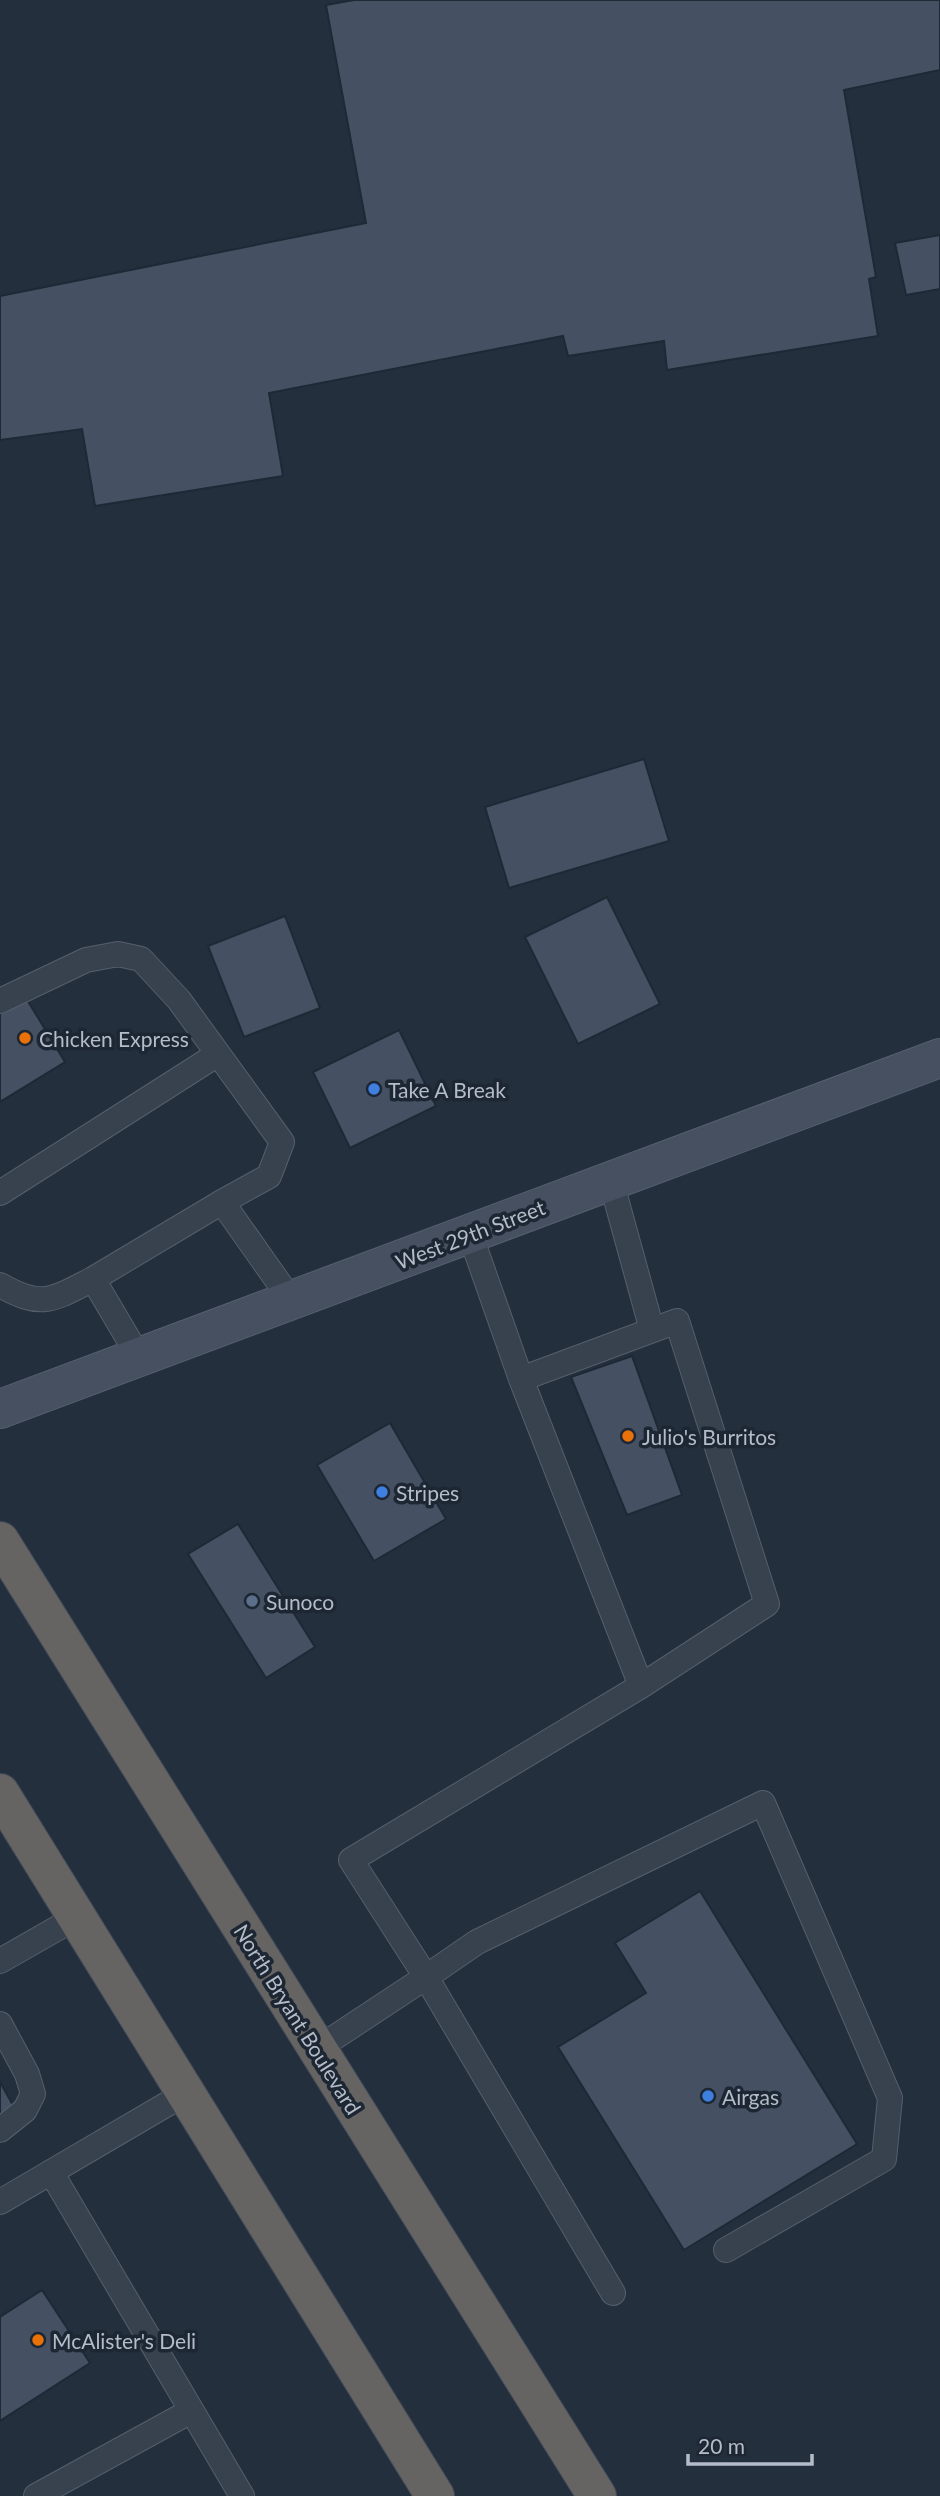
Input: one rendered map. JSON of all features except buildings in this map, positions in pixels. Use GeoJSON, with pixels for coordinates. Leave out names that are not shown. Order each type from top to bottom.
{"type":"FeatureCollection","features":[{"type":"Feature","properties":{"kind":"highway","name":"North Bryant Boulevard"},"geometry":{"type":"LineString","coordinates":[[0,1541],[597,2496]]}},
{"type":"Feature","properties":{"kind":"highway"},"geometry":{"type":"LineString","coordinates":[[5,1812],[77,1917],[435,2496]]}},
{"type":"Feature","properties":{"kind":"main road","name":"West 29th Street"},"geometry":{"type":"LineString","coordinates":[[0,1409],[940,1058]]}},
{"type":"Feature","properties":{"kind":"lane"},"geometry":{"type":"LineString","coordinates":[[0,1001],[86,960],[118,954],[141,960],[178,999],[282,1142],[269,1176],[93,1279],[55,1298],[27,1300],[0,1285]]}},
{"type":"Feature","properties":{"kind":"lane"},"geometry":{"type":"LineString","coordinates":[[0,1192],[218,1054]]}},
{"type":"Feature","properties":{"kind":"lane"},"geometry":{"type":"LineString","coordinates":[[611,1181],[652,1330]]}},
{"type":"Feature","properties":{"kind":"lane"},"geometry":{"type":"LineString","coordinates":[[222,1202],[291,1300]]}},
{"type":"Feature","properties":{"kind":"lane"},"geometry":{"type":"LineString","coordinates":[[470,1234],[521,1379],[642,1686]]}},
{"type":"Feature","properties":{"kind":"lane"},"geometry":{"type":"LineString","coordinates":[[93,1279],[139,1357]]}},
{"type":"Feature","properties":{"kind":"lane"},"geometry":{"type":"LineString","coordinates":[[521,1379],[677,1321],[767,1604],[642,1686],[351,1860],[426,1977],[613,2293]]}},
{"type":"Feature","properties":{"kind":"lane"},"geometry":{"type":"LineString","coordinates":[[317,2049],[477,1942],[763,1803],[890,2098],[884,2159],[726,2250]]}},
{"type":"Feature","properties":{"kind":"lane"},"geometry":{"type":"LineString","coordinates":[[0,1961],[77,1917]]}},
{"type":"Feature","properties":{"kind":"lane"},"geometry":{"type":"LineString","coordinates":[[0,2024],[27,2074],[33,2094],[25,2110],[0,2130]]}},
{"type":"Feature","properties":{"kind":"lane"},"geometry":{"type":"LineString","coordinates":[[0,2202],[186,2093]]}},
{"type":"Feature","properties":{"kind":"lane"},"geometry":{"type":"LineString","coordinates":[[51,2172],[242,2496]]}},
{"type":"Feature","properties":{"kind":"lane"},"geometry":{"type":"LineString","coordinates":[[36,2496],[191,2411]]}},
{"type":"Feature","properties":{"kind":"place","name":"Chicken Express"},"geometry":{"type":"Point","coordinates":[25,1038]}},
{"type":"Feature","properties":{"kind":"place","name":"Take A Break"},"geometry":{"type":"Point","coordinates":[374,1089]}},
{"type":"Feature","properties":{"kind":"place","name":"Julio's Burritos"},"geometry":{"type":"Point","coordinates":[628,1436]}},
{"type":"Feature","properties":{"kind":"place","name":"Stripes"},"geometry":{"type":"Point","coordinates":[382,1492]}},
{"type":"Feature","properties":{"kind":"place","name":"Sunoco"},"geometry":{"type":"Point","coordinates":[252,1601]}},
{"type":"Feature","properties":{"kind":"place","name":"Airgas"},"geometry":{"type":"Point","coordinates":[708,2096]}},
{"type":"Feature","properties":{"kind":"place","name":"McAlister's Deli"},"geometry":{"type":"Point","coordinates":[38,2340]}}]}
